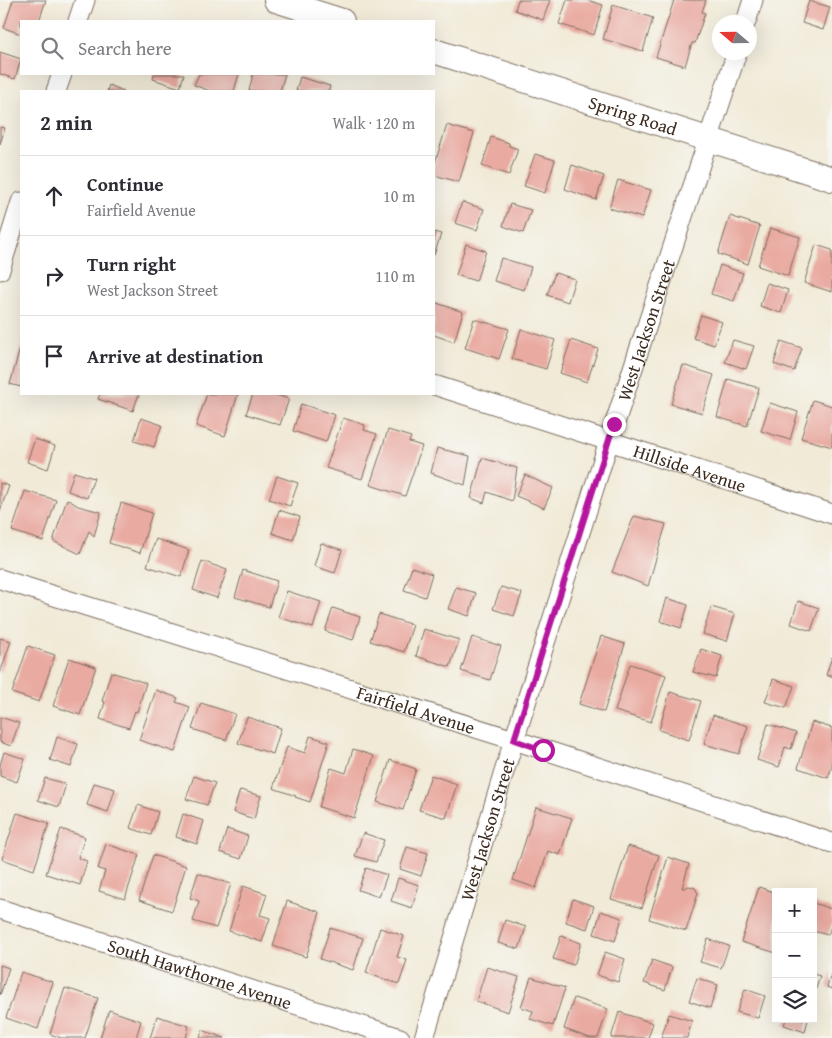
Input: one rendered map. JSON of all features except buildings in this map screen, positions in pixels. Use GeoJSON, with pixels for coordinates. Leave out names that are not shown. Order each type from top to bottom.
{"type":"FeatureCollection","features":[{"type":"Feature","properties":{"kind":"street"},"geometry":{"type":"LineString","coordinates":[[78,20],[85,0]]}},
{"type":"Feature","properties":{"kind":"street"},"geometry":{"type":"LineString","coordinates":[[276,0],[339,20]]}},
{"type":"Feature","properties":{"kind":"street"},"geometry":{"type":"LineString","coordinates":[[748,15],[753,0]]}},
{"type":"Feature","properties":{"kind":"street","name":"Spring Road"},"geometry":{"type":"LineString","coordinates":[[435,51],[832,179]]}},
{"type":"Feature","properties":{"kind":"street","name":"West Jackson Street"},"geometry":{"type":"LineString","coordinates":[[424,1038],[514,740],[609,440],[734,60]]}},
{"type":"Feature","properties":{"kind":"street"},"geometry":{"type":"LineString","coordinates":[[56,90],[62,75]]}},
{"type":"Feature","properties":{"kind":"street"},"geometry":{"type":"LineString","coordinates":[[0,270],[9,251],[20,206]]}},
{"type":"Feature","properties":{"kind":"street","name":"Hillside Avenue"},"geometry":{"type":"LineString","coordinates":[[435,385],[609,440],[832,514]]}},
{"type":"Feature","properties":{"kind":"street","name":"Fairfield Avenue"},"geometry":{"type":"LineString","coordinates":[[0,579],[514,740],[832,843]]}},
{"type":"Feature","properties":{"kind":"street","name":"South Hawthorne Avenue"},"geometry":{"type":"LineString","coordinates":[[0,909],[400,1038]]}},
{"type":"Feature","properties":{"kind":"route"},"geometry":{"type":"LineString","coordinates":[[543,750],[514,740],[614,424]]}}]}
